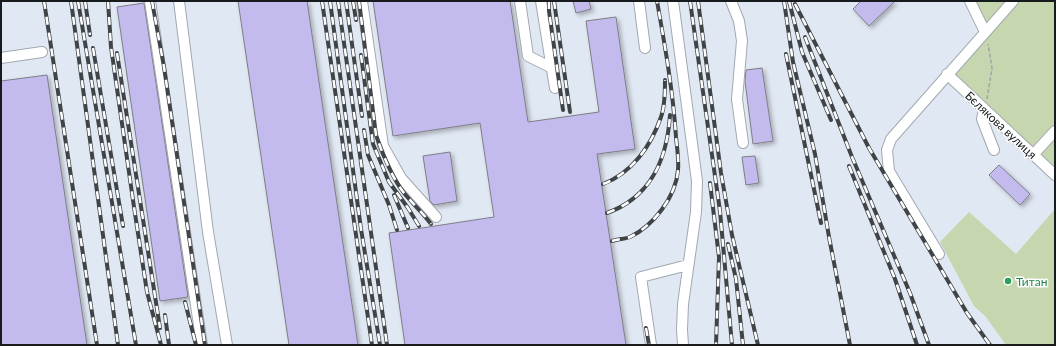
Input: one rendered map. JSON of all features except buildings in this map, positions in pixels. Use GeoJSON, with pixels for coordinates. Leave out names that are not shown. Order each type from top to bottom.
{"type":"FeatureCollection","features":[{"type":"Feature","properties":{"kind":"street"},"geometry":{"type":"LineString","coordinates":[[150,1],[202,345]]}},
{"type":"Feature","properties":{"kind":"street"},"geometry":{"type":"LineString","coordinates":[[179,1],[208,232],[226,345]]}},
{"type":"Feature","properties":{"kind":"street"},"geometry":{"type":"LineString","coordinates":[[362,1],[383,146],[401,178],[436,217]]}},
{"type":"Feature","properties":{"kind":"street"},"geometry":{"type":"LineString","coordinates":[[520,1],[528,56],[552,68]]}},
{"type":"Feature","properties":{"kind":"street"},"geometry":{"type":"LineString","coordinates":[[541,1],[555,88]]}},
{"type":"Feature","properties":{"kind":"street"},"geometry":{"type":"LineString","coordinates":[[639,1],[646,48]]}},
{"type":"Feature","properties":{"kind":"street"},"geometry":{"type":"LineString","coordinates":[[673,1],[698,181],[696,212],[683,304],[683,345]]}},
{"type":"Feature","properties":{"kind":"street"},"geometry":{"type":"LineString","coordinates":[[731,1],[739,22],[742,41],[737,100],[743,143]]}},
{"type":"Feature","properties":{"kind":"street"},"geometry":{"type":"LineString","coordinates":[[970,1],[985,32]]}},
{"type":"Feature","properties":{"kind":"street"},"geometry":{"type":"LineString","coordinates":[[939,254],[890,171],[887,150],[891,139],[898,129],[1013,1]]}},
{"type":"Feature","properties":{"kind":"street"},"geometry":{"type":"LineString","coordinates":[[1,58],[42,52]]}},
{"type":"Feature","properties":{"kind":"street","name":"Бєлякова вулиця"},"geometry":{"type":"LineString","coordinates":[[947,74],[1055,176]]}},
{"type":"Feature","properties":{"kind":"street"},"geometry":{"type":"LineString","coordinates":[[984,110],[982,119],[994,150]]}},
{"type":"Feature","properties":{"kind":"street"},"geometry":{"type":"LineString","coordinates":[[1033,155],[1055,131]]}},
{"type":"Feature","properties":{"kind":"street"},"geometry":{"type":"LineString","coordinates":[[651,345],[641,277],[688,265]]}},
{"type":"Feature","properties":{"kind":"path"},"geometry":{"type":"LineString","coordinates":[[984,110],[992,68],[985,32]]}},
{"type":"Feature","properties":{"kind":"shaded area"},"geometry":{"type":"Polygon","coordinates":[[[1,1],[965,1],[1055,179],[1055,345],[1,345],[1,1]]]}},
{"type":"Feature","properties":{"kind":"green space"},"geometry":{"type":"Polygon","coordinates":[[[965,1],[1055,1],[1055,179],[943,74],[981,32],[965,1]]]}},
{"type":"Feature","properties":{"kind":"green space","name":"Титан"},"geometry":{"type":"Polygon","coordinates":[[[1055,209],[1055,345],[1006,345],[986,317],[974,306],[940,242],[969,212],[1016,254],[1055,209]]]}},
{"type":"Feature","properties":{"kind":"railway"},"geometry":{"type":"LineString","coordinates":[[44,1],[97,345]]}},
{"type":"Feature","properties":{"kind":"railway"},"geometry":{"type":"LineString","coordinates":[[71,1],[118,345]]}},
{"type":"Feature","properties":{"kind":"railway"},"geometry":{"type":"LineString","coordinates":[[78,1],[136,345]]}},
{"type":"Feature","properties":{"kind":"railway"},"geometry":{"type":"LineString","coordinates":[[85,1],[90,35]]}},
{"type":"Feature","properties":{"kind":"railway"},"geometry":{"type":"LineString","coordinates":[[108,1],[111,47],[147,292],[161,345]]}},
{"type":"Feature","properties":{"kind":"railway"},"geometry":{"type":"LineString","coordinates":[[152,1],[164,67],[205,345]]}},
{"type":"Feature","properties":{"kind":"railway"},"geometry":{"type":"LineString","coordinates":[[322,1],[372,345]]}},
{"type":"Feature","properties":{"kind":"railway"},"geometry":{"type":"LineString","coordinates":[[330,1],[361,229],[380,345]]}},
{"type":"Feature","properties":{"kind":"railway"},"geometry":{"type":"LineString","coordinates":[[338,1],[387,345]]}},
{"type":"Feature","properties":{"kind":"railway"},"geometry":{"type":"LineString","coordinates":[[346,1],[362,116]]}},
{"type":"Feature","properties":{"kind":"railway"},"geometry":{"type":"LineString","coordinates":[[353,1],[356,20]]}},
{"type":"Feature","properties":{"kind":"railway"},"geometry":{"type":"LineString","coordinates":[[359,1],[376,135],[395,180],[404,193],[431,224]]}},
{"type":"Feature","properties":{"kind":"railway"},"geometry":{"type":"LineString","coordinates":[[549,1],[549,11],[563,110]]}},
{"type":"Feature","properties":{"kind":"railway"},"geometry":{"type":"LineString","coordinates":[[554,1],[570,112]]}},
{"type":"Feature","properties":{"kind":"railway"},"geometry":{"type":"LineString","coordinates":[[612,241],[630,237],[647,226],[655,218],[662,210],[673,190],[678,170],[673,103],[657,1]]}},
{"type":"Feature","properties":{"kind":"railway"},"geometry":{"type":"LineString","coordinates":[[690,1],[720,211],[732,345]]}},
{"type":"Feature","properties":{"kind":"railway"},"geometry":{"type":"LineString","coordinates":[[698,1],[721,173],[732,235],[758,345]]}},
{"type":"Feature","properties":{"kind":"railway"},"geometry":{"type":"LineString","coordinates":[[784,1],[793,62],[815,154],[850,345]]}},
{"type":"Feature","properties":{"kind":"railway"},"geometry":{"type":"LineString","coordinates":[[789,1],[802,52],[831,120]]}},
{"type":"Feature","properties":{"kind":"railway"},"geometry":{"type":"LineString","coordinates":[[795,4],[869,148],[967,313],[990,345]]}},
{"type":"Feature","properties":{"kind":"railway"},"geometry":{"type":"LineString","coordinates":[[805,37],[852,157],[910,293],[929,345]]}},
{"type":"Feature","properties":{"kind":"railway"},"geometry":{"type":"LineString","coordinates":[[93,48],[123,226]]}},
{"type":"Feature","properties":{"kind":"railway"},"geometry":{"type":"LineString","coordinates":[[117,53],[160,328]]}},
{"type":"Feature","properties":{"kind":"railway"},"geometry":{"type":"LineString","coordinates":[[786,54],[821,223]]}},
{"type":"Feature","properties":{"kind":"railway"},"geometry":{"type":"LineString","coordinates":[[361,55],[373,144],[389,182],[419,226]]}},
{"type":"Feature","properties":{"kind":"railway"},"geometry":{"type":"LineString","coordinates":[[603,184],[623,173],[631,166],[652,138],[662,113],[665,80]]}},
{"type":"Feature","properties":{"kind":"railway"},"geometry":{"type":"LineString","coordinates":[[607,213],[622,206],[635,197],[654,175],[665,147],[670,115]]}},
{"type":"Feature","properties":{"kind":"railway"},"geometry":{"type":"LineString","coordinates":[[364,130],[368,155],[389,205],[397,230]]}},
{"type":"Feature","properties":{"kind":"railway"},"geometry":{"type":"LineString","coordinates":[[849,166],[895,279],[917,345]]}},
{"type":"Feature","properties":{"kind":"railway"},"geometry":{"type":"LineString","coordinates":[[710,183],[719,257],[716,345]]}},
{"type":"Feature","properties":{"kind":"railway"},"geometry":{"type":"LineString","coordinates":[[394,195],[408,228]]}},
{"type":"Feature","properties":{"kind":"railway"},"geometry":{"type":"LineString","coordinates":[[728,244],[736,279],[743,345]]}},
{"type":"Feature","properties":{"kind":"railway"},"geometry":{"type":"LineString","coordinates":[[185,302],[196,345]]}},
{"type":"Feature","properties":{"kind":"railway"},"geometry":{"type":"LineString","coordinates":[[165,315],[169,345]]}},
{"type":"Feature","properties":{"kind":"railway"},"geometry":{"type":"LineString","coordinates":[[646,328],[649,345]]}},
{"type":"Feature","properties":{"kind":"place","name":"Титан"},"geometry":{"type":"Point","coordinates":[1008,281]}}]}
